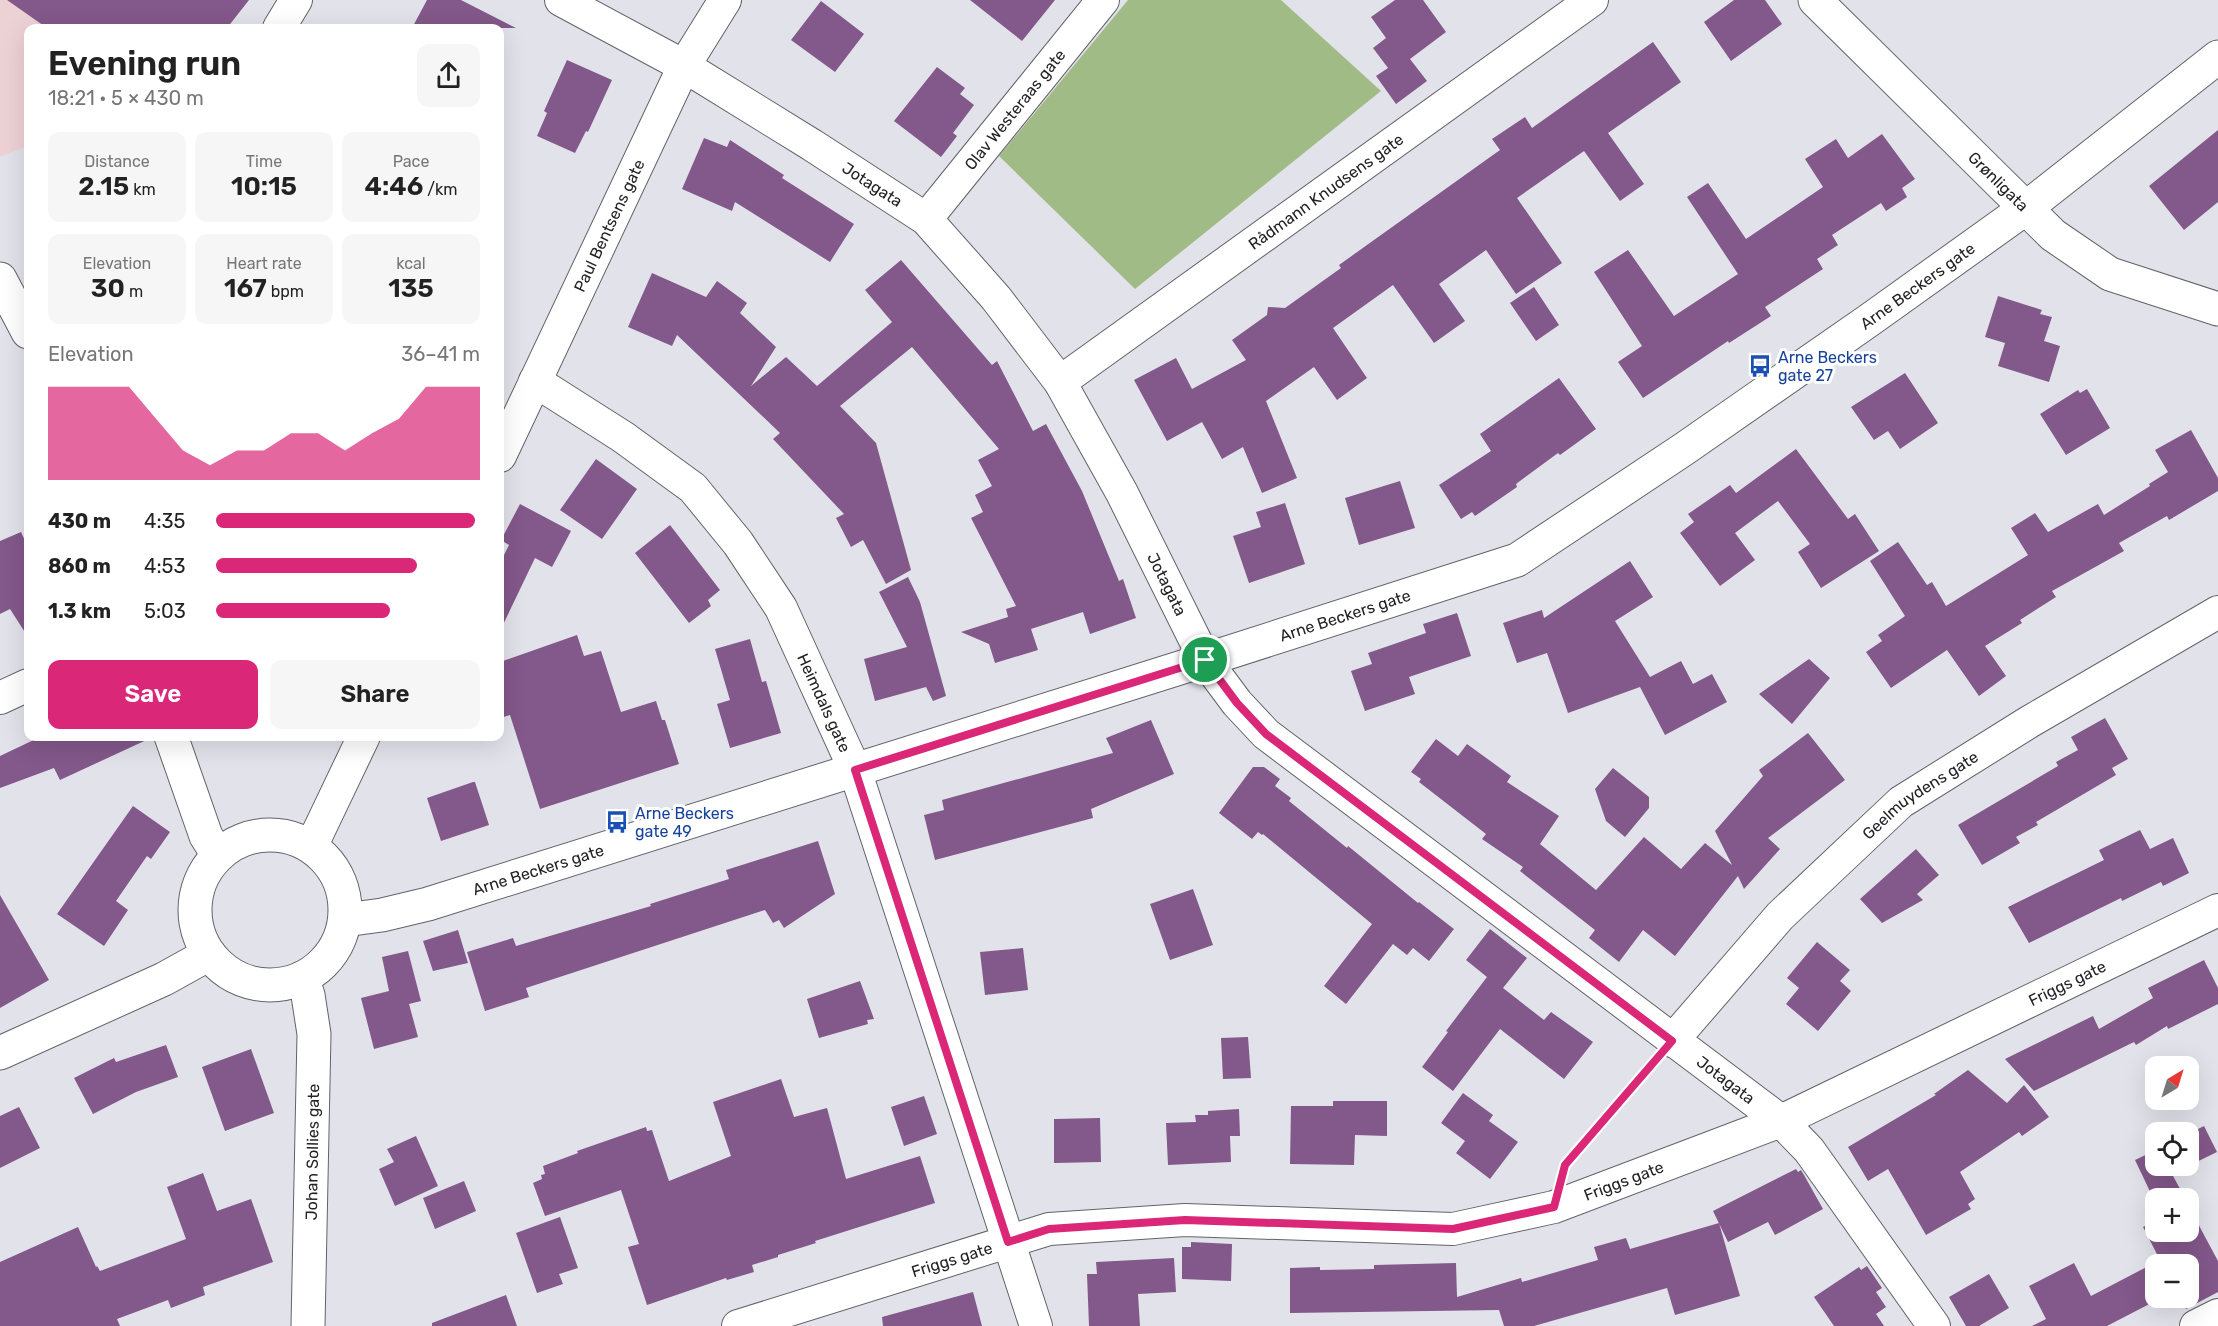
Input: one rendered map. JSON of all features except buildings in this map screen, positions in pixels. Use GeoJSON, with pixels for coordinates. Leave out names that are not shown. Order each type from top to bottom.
{"type":"FeatureCollection","features":[{"type":"Feature","properties":{"kind":"main road","name":"Grønligata"},"geometry":{"type":"LineString","coordinates":[[1815,0],[2053,235],[2110,274],[2218,309]]}},
{"type":"Feature","properties":{"kind":"main road","name":"Arne Beckers gate"},"geometry":{"type":"LineString","coordinates":[[345,920],[382,915],[428,904],[1517,560],[1684,449],[2026,208],[2218,57]]}},
{"type":"Feature","properties":{"kind":"main road"},"geometry":{"type":"LineString","coordinates":[[4,295],[24,326]]}},
{"type":"Feature","properties":{"kind":"main road"},"geometry":{"type":"LineString","coordinates":[[173,741],[206,836],[218,855]]}},
{"type":"Feature","properties":{"kind":"main road"},"geometry":{"type":"LineString","coordinates":[[273,835],[293,839],[311,847],[329,864],[342,886],[345,920],[340,938],[331,955],[319,968],[302,978],[277,985],[251,983],[221,968],[209,954],[200,938],[195,921],[195,903],[199,886],[207,869],[218,855],[235,844],[253,837],[273,835]]}},
{"type":"Feature","properties":{"kind":"main road"},"geometry":{"type":"LineString","coordinates":[[0,1053],[164,979],[209,954]]}},
{"type":"Feature","properties":{"kind":"main road","name":"Johan Sollies gate"},"geometry":{"type":"LineString","coordinates":[[302,978],[308,995],[314,1034],[308,1326]]}},
{"type":"Feature","properties":{"kind":"street"},"geometry":{"type":"LineString","coordinates":[[281,24],[296,0]]}},
{"type":"Feature","properties":{"kind":"street","name":"Jotagata"},"geometry":{"type":"LineString","coordinates":[[561,0],[684,66],[926,219],[996,298],[1060,382],[1122,493],[1205,660],[1237,703],[1266,734],[1781,1121],[1809,1150],[1934,1326]]}},
{"type":"Feature","properties":{"kind":"street","name":"Paul Bentsens gate"},"geometry":{"type":"LineString","coordinates":[[504,447],[684,66],[725,0]]}},
{"type":"Feature","properties":{"kind":"street","name":"Olav Westeraas gate"},"geometry":{"type":"LineString","coordinates":[[926,219],[1103,0]]}},
{"type":"Feature","properties":{"kind":"street","name":"Rådmann Knudsens gate"},"geometry":{"type":"LineString","coordinates":[[1060,382],[1592,0]]}},
{"type":"Feature","properties":{"kind":"street","name":"Heimdals gate"},"geometry":{"type":"LineString","coordinates":[[535,381],[623,437],[693,488],[731,534],[781,608],[855,770],[1036,1326]]}},
{"type":"Feature","properties":{"kind":"street","name":"Geelmuydens gate"},"geometry":{"type":"LineString","coordinates":[[1672,1041],[1780,916],[1901,802],[2029,722],[2218,612]]}},
{"type":"Feature","properties":{"kind":"street"},"geometry":{"type":"LineString","coordinates":[[0,698],[24,687]]}},
{"type":"Feature","properties":{"kind":"street"},"geometry":{"type":"LineString","coordinates":[[311,847],[362,741]]}},
{"type":"Feature","properties":{"kind":"street","name":"Friggs gate"},"geometry":{"type":"LineString","coordinates":[[738,1326],[1049,1229],[1185,1220],[1453,1229],[1554,1207],[1781,1121],[2218,910]]}},
{"type":"Feature","properties":{"kind":"street"},"geometry":{"type":"LineString","coordinates":[[2196,1326],[2218,1315]]}},
{"type":"Feature","properties":{"kind":"path"},"geometry":{"type":"LineString","coordinates":[[1554,1207],[1565,1165],[1672,1041]]}},
{"type":"Feature","properties":{"kind":"shaded area"},"geometry":{"type":"Polygon","coordinates":[[[0,0],[238,0],[244,6],[230,24],[24,24],[24,148],[0,157],[0,0]]]}},
{"type":"Feature","properties":{"kind":"green space"},"geometry":{"type":"Polygon","coordinates":[[[1128,0],[1281,0],[1381,91],[1135,289],[999,156],[1128,0]]]}},
{"type":"Feature","properties":{"kind":"place","name":"Arne Beckers gate 27"},"geometry":{"type":"Point","coordinates":[1760,366]}},
{"type":"Feature","properties":{"kind":"place","name":"Arne Beckers gate 49"},"geometry":{"type":"Point","coordinates":[617,822]}},
{"type":"Feature","properties":{"kind":"route"},"geometry":{"type":"LineString","coordinates":[[1205,660],[1237,703],[1266,734],[1672,1041],[1565,1165],[1554,1207],[1453,1229],[1185,1220],[1049,1229],[1008,1242],[855,770],[1205,660]]}}]}
